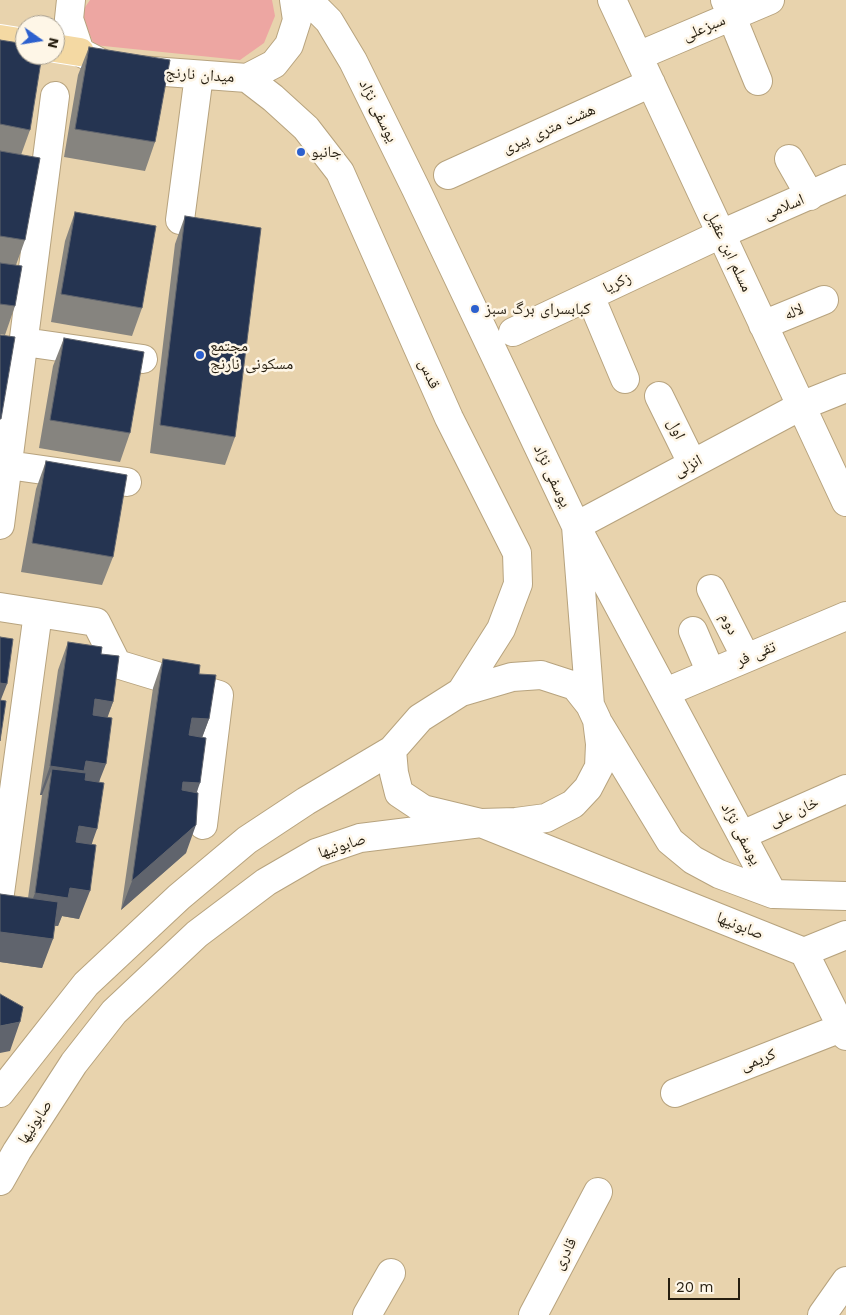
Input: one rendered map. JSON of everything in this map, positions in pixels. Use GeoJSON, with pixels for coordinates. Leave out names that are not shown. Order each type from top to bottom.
{"type":"FeatureCollection","features":[{"type":"Feature","properties":{"kind":"main road"},"geometry":{"type":"LineString","coordinates":[[0,39],[15,41]]}},
{"type":"Feature","properties":{"kind":"street","name":"میدان نارنج"},"geometry":{"type":"LineString","coordinates":[[71,0],[67,50],[110,68],[248,78],[274,64],[289,45],[297,20],[295,2]]}},
{"type":"Feature","properties":{"kind":"street","name":"مسلم ابن عقیل"},"geometry":{"type":"LineString","coordinates":[[612,0],[846,502]]}},
{"type":"Feature","properties":{"kind":"street","name":"سبزعلی"},"geometry":{"type":"LineString","coordinates":[[638,56],[728,8],[770,0]]}},
{"type":"Feature","properties":{"kind":"street","name":"یوسفی نژاد"},"geometry":{"type":"LineString","coordinates":[[295,2],[318,10],[329,21],[353,61],[576,526],[773,894]]}},
{"type":"Feature","properties":{"kind":"street"},"geometry":{"type":"LineString","coordinates":[[728,8],[758,81]]}},
{"type":"Feature","properties":{"kind":"street"},"geometry":{"type":"LineString","coordinates":[[180,220],[199,75]]}},
{"type":"Feature","properties":{"kind":"street","name":"قدس"},"geometry":{"type":"LineString","coordinates":[[248,78],[306,128],[340,172],[448,418],[517,553],[518,584],[501,629],[461,692]]}},
{"type":"Feature","properties":{"kind":"street","name":"هشت متری پیری"},"geometry":{"type":"LineString","coordinates":[[448,175],[651,83]]}},
{"type":"Feature","properties":{"kind":"street"},"geometry":{"type":"LineString","coordinates":[[0,525],[55,96]]}},
{"type":"Feature","properties":{"kind":"street"},"geometry":{"type":"LineString","coordinates":[[790,158],[810,196]]}},
{"type":"Feature","properties":{"kind":"street","name":"اسلامی"},"geometry":{"type":"LineString","coordinates":[[721,234],[846,179]]}},
{"type":"Feature","properties":{"kind":"street","name":"زکریا"},"geometry":{"type":"LineString","coordinates":[[513,332],[721,234]]}},
{"type":"Feature","properties":{"kind":"street"},"geometry":{"type":"LineString","coordinates":[[590,296],[626,379]]}},
{"type":"Feature","properties":{"kind":"street","name":"لاله"},"geometry":{"type":"LineString","coordinates":[[763,325],[824,300]]}},
{"type":"Feature","properties":{"kind":"street"},"geometry":{"type":"LineString","coordinates":[[24,342],[143,359]]}},
{"type":"Feature","properties":{"kind":"street","name":"انزلی"},"geometry":{"type":"LineString","coordinates":[[576,526],[801,406],[846,388]]}},
{"type":"Feature","properties":{"kind":"street","name":"اول"},"geometry":{"type":"LineString","coordinates":[[659,396],[692,464]]}},
{"type":"Feature","properties":{"kind":"street"},"geometry":{"type":"LineString","coordinates":[[8,464],[127,482]]}},
{"type":"Feature","properties":{"kind":"street"},"geometry":{"type":"LineString","coordinates":[[392,750],[394,773],[399,793],[423,809],[481,823],[516,822],[546,818],[573,804],[588,788],[599,767],[600,744],[594,712],[576,526]]}},
{"type":"Feature","properties":{"kind":"street","name":"دوم"},"geometry":{"type":"LineString","coordinates":[[711,590],[746,658]]}},
{"type":"Feature","properties":{"kind":"street"},"geometry":{"type":"LineString","coordinates":[[0,607],[96,622],[117,664],[219,695],[202,825]]}},
{"type":"Feature","properties":{"kind":"street"},"geometry":{"type":"LineString","coordinates":[[0,893],[38,613]]}},
{"type":"Feature","properties":{"kind":"street","name":"تقی فر"},"geometry":{"type":"LineString","coordinates":[[666,692],[846,616]]}},
{"type":"Feature","properties":{"kind":"street"},"geometry":{"type":"LineString","coordinates":[[693,632],[711,673]]}},
{"type":"Feature","properties":{"kind":"street"},"geometry":{"type":"LineString","coordinates":[[0,1093],[86,984],[179,897],[255,835],[306,801],[392,750],[420,718],[461,692],[512,677],[542,675],[574,686],[594,712],[670,841],[693,860],[710,869],[773,894],[846,896]]}},
{"type":"Feature","properties":{"kind":"street","name":"خان علی"},"geometry":{"type":"LineString","coordinates":[[742,835],[846,789]]}},
{"type":"Feature","properties":{"kind":"street","name":"صابونیها"},"geometry":{"type":"LineString","coordinates":[[0,1181],[8,1149],[114,1012],[197,934],[266,882],[316,853],[360,838],[481,823],[804,952]]}},
{"type":"Feature","properties":{"kind":"street"},"geometry":{"type":"LineString","coordinates":[[844,1032],[804,952],[846,935]]}},
{"type":"Feature","properties":{"kind":"street","name":"کریمی"},"geometry":{"type":"LineString","coordinates":[[675,1093],[844,1032]]}},
{"type":"Feature","properties":{"kind":"street","name":"قادری"},"geometry":{"type":"LineString","coordinates":[[533,1315],[598,1192]]}},
{"type":"Feature","properties":{"kind":"street"},"geometry":{"type":"LineString","coordinates":[[368,1315],[391,1273]]}},
{"type":"Feature","properties":{"kind":"street"},"geometry":{"type":"LineString","coordinates":[[824,1314],[846,1281]]}},
{"type":"Feature","properties":{"kind":"shaded area"},"geometry":{"type":"Polygon","coordinates":[[[90,0],[272,0],[275,16],[264,43],[240,60],[94,45],[81,13],[90,0]]]}},
{"type":"Feature","properties":{"kind":"building"},"geometry":{"type":"Polygon","coordinates":[[[0,40],[15,42],[15,65],[40,65],[30,130],[0,124],[0,40]]]}},
{"type":"Feature","properties":{"kind":"building"},"geometry":{"type":"Polygon","coordinates":[[[89,47],[170,60],[155,142],[75,129],[89,47]]]}},
{"type":"Feature","properties":{"kind":"building"},"geometry":{"type":"Polygon","coordinates":[[[0,151],[40,158],[25,240],[0,236],[0,151]]]}},
{"type":"Feature","properties":{"kind":"building"},"geometry":{"type":"Polygon","coordinates":[[[75,212],[156,226],[142,308],[61,294],[75,212]]]}},
{"type":"Feature","properties":{"kind":"building","name":"مجتمع مسکونی نارنج"},"geometry":{"type":"Polygon","coordinates":[[[185,216],[261,228],[235,437],[160,425],[185,216]]]}},
{"type":"Feature","properties":{"kind":"building"},"geometry":{"type":"Polygon","coordinates":[[[0,263],[22,266],[15,306],[0,304],[0,263]]]}},
{"type":"Feature","properties":{"kind":"building"},"geometry":{"type":"Polygon","coordinates":[[[0,335],[15,337],[1,419],[0,419],[0,335]]]}},
{"type":"Feature","properties":{"kind":"building"},"geometry":{"type":"Polygon","coordinates":[[[64,338],[144,352],[130,433],[50,420],[64,338]]]}},
{"type":"Feature","properties":{"kind":"building"},"geometry":{"type":"Polygon","coordinates":[[[46,461],[127,475],[113,557],[32,543],[46,461]]]}},
{"type":"Feature","properties":{"kind":"building"},"geometry":{"type":"Polygon","coordinates":[[[0,637],[13,639],[7,684],[0,683],[0,637]]]}},
{"type":"Feature","properties":{"kind":"building"},"geometry":{"type":"Polygon","coordinates":[[[68,642],[102,647],[101,654],[119,656],[113,702],[95,699],[93,715],[112,718],[106,764],[86,761],[84,771],[50,766],[68,642]]]}},
{"type":"Feature","properties":{"kind":"building"},"geometry":{"type":"Polygon","coordinates":[[[163,659],[200,665],[199,674],[216,675],[209,719],[192,718],[189,735],[206,738],[200,783],[183,782],[182,790],[198,793],[196,825],[132,881],[163,659]]]}},
{"type":"Feature","properties":{"kind":"building"},"geometry":{"type":"Polygon","coordinates":[[[0,700],[6,701],[0,741],[0,700]]]}},
{"type":"Feature","properties":{"kind":"building"},"geometry":{"type":"Polygon","coordinates":[[[52,769],[86,773],[85,780],[104,783],[97,829],[79,826],[76,842],[96,845],[90,891],[70,888],[68,898],[35,893],[52,769]]]}},
{"type":"Feature","properties":{"kind":"building"},"geometry":{"type":"Polygon","coordinates":[[[0,894],[58,902],[53,939],[0,932],[0,894]]]}},
{"type":"Feature","properties":{"kind":"building"},"geometry":{"type":"Polygon","coordinates":[[[0,994],[23,1007],[20,1022],[0,1026],[0,994]]]}},
{"type":"Feature","properties":{"kind":"place","name":"جانبو"},"geometry":{"type":"Point","coordinates":[301,152]}},
{"type":"Feature","properties":{"kind":"place","name":"کبابسرای برگ سبز"},"geometry":{"type":"Point","coordinates":[475,309]}},
{"type":"Feature","properties":{"kind":"place","name":"مجتمع مسکونی نارنج"},"geometry":{"type":"Point","coordinates":[200,355]}}]}
